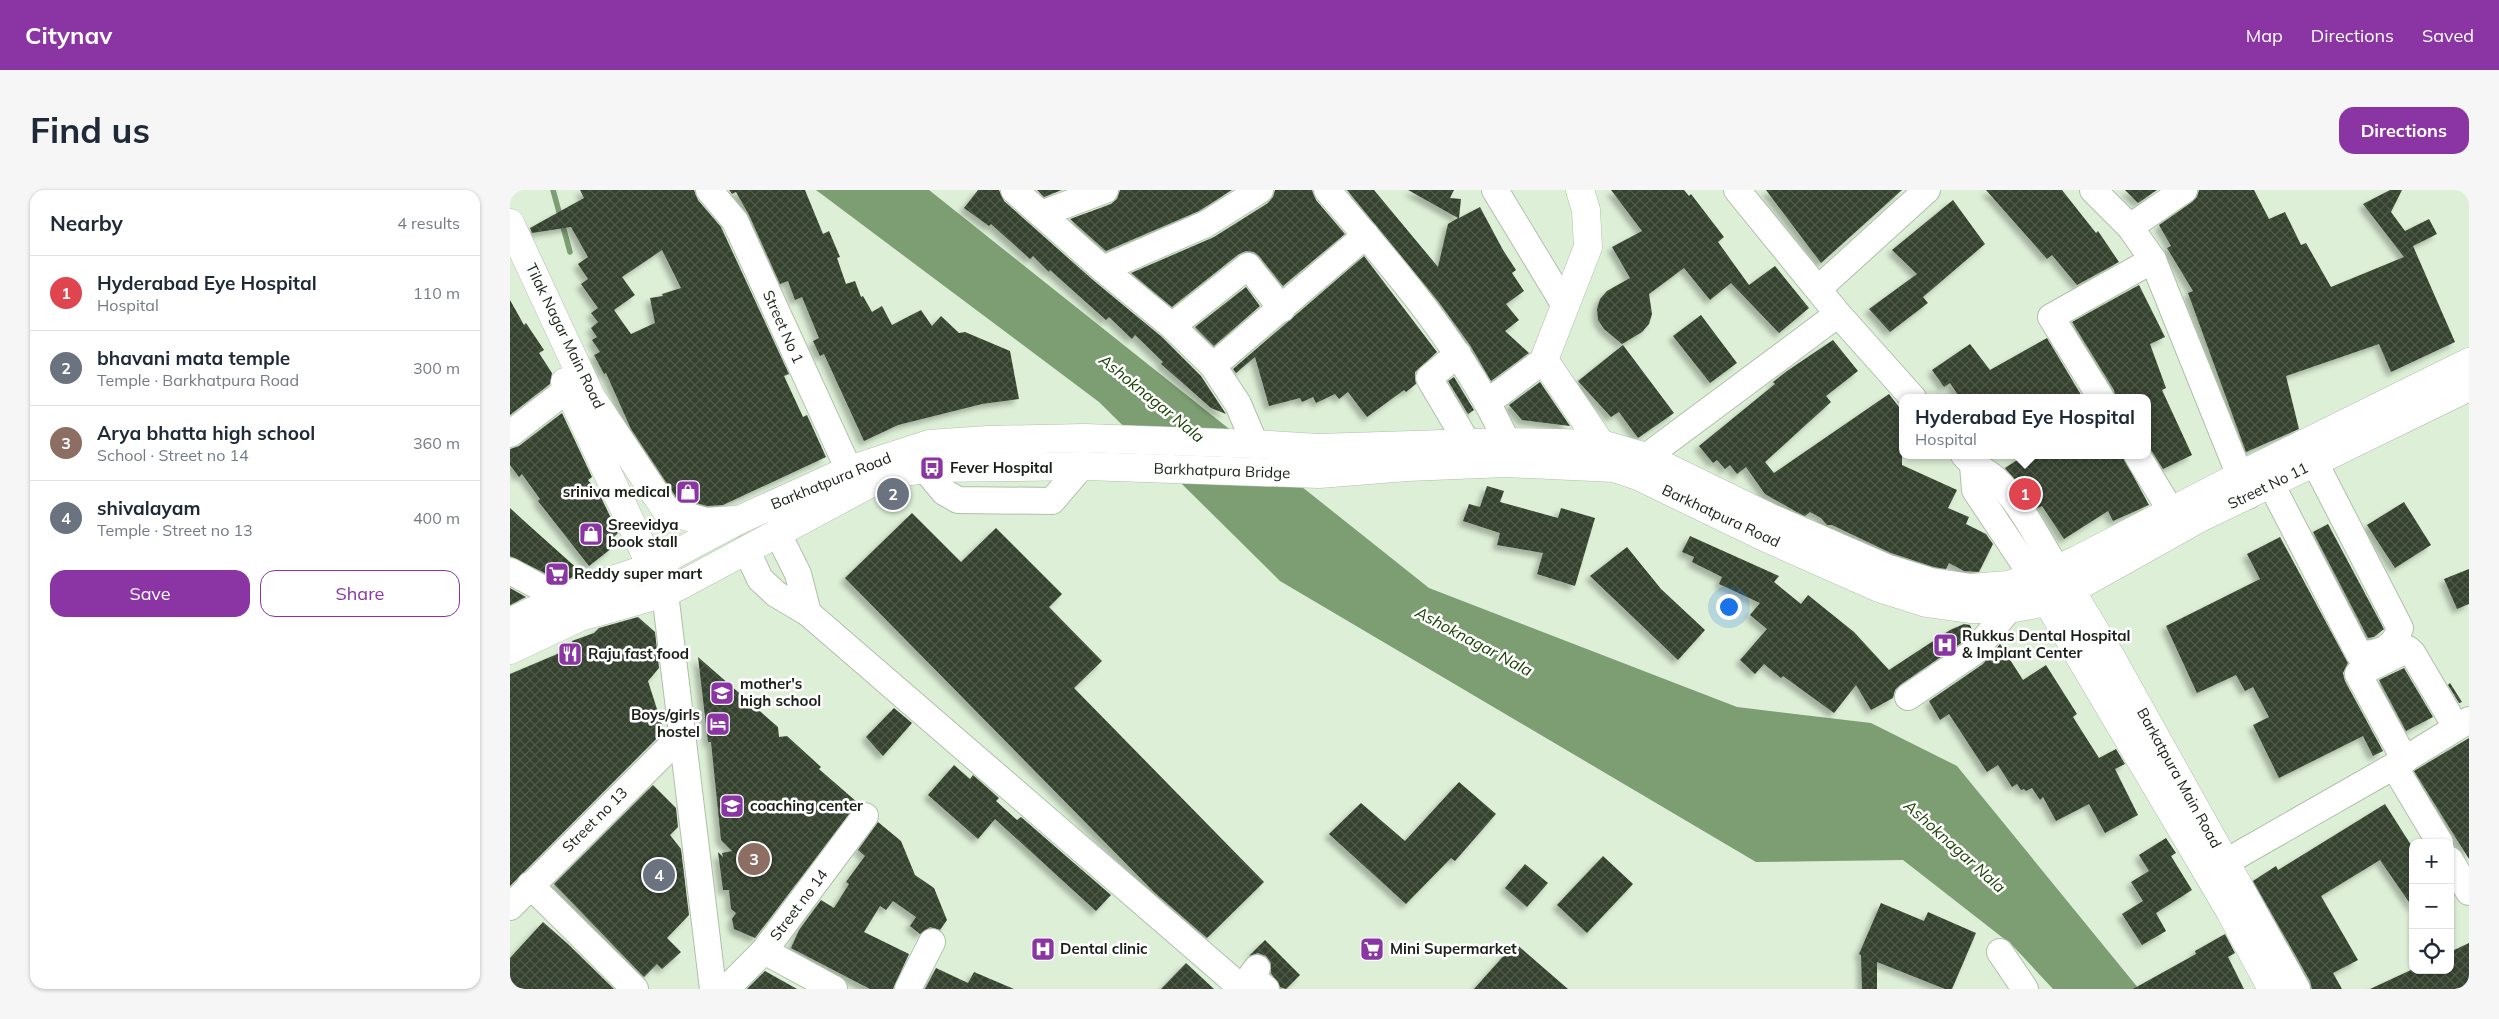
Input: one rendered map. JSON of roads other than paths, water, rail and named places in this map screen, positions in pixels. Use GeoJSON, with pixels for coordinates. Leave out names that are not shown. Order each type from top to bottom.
{"type":"FeatureCollection","features":[{"type":"Feature","properties":{"kind":"main road"},"geometry":{"type":"LineString","coordinates":[[1580,190],[1586,210],[1588,247],[1564,304],[1544,360],[1601,444]]}},
{"type":"Feature","properties":{"kind":"main road","name":"Tilak Nagar Main Road"},"geometry":{"type":"LineString","coordinates":[[510,223],[591,397],[666,510],[705,522],[739,520]]}},
{"type":"Feature","properties":{"kind":"main road","name":"Tilak Nagar Main Road"},"geometry":{"type":"LineString","coordinates":[[510,263],[650,568],[665,592]]}},
{"type":"Feature","properties":{"kind":"main road"},"geometry":{"type":"LineString","coordinates":[[2054,579],[2171,511],[2253,485],[2469,362]]}},
{"type":"Feature","properties":{"kind":"main road","name":"Street No 11"},"geometry":{"type":"LineString","coordinates":[[2054,579],[2198,519],[2253,485],[2315,463],[2469,387]]}},
{"type":"Feature","properties":{"kind":"main road","name":"Barkhatpura Road"},"geometry":{"type":"LineString","coordinates":[[510,622],[560,598],[650,568],[739,520],[848,470],[929,444],[988,440],[1084,438]]}},
{"type":"Feature","properties":{"kind":"main road","name":"Barkhatpura Bridge"},"geometry":{"type":"LineString","coordinates":[[1084,438],[1255,444],[1319,461]]}},
{"type":"Feature","properties":{"kind":"main road","name":"Barkhatpura Road"},"geometry":{"type":"LineString","coordinates":[[1507,442],[1601,444],[1646,457],[1771,518],[1895,571],[1931,582],[1971,588],[2054,579],[2047,602],[2009,609],[1970,609],[1926,603],[1879,588],[1762,536],[1638,476],[1614,468],[1359,458],[1468,444],[1507,442]]}},
{"type":"Feature","properties":{"kind":"main road","name":"Barkhatpura Bridge"},"geometry":{"type":"LineString","coordinates":[[1083,466],[1319,461],[1359,458]]}},
{"type":"Feature","properties":{"kind":"main road","name":"Barkhatpura Road"},"geometry":{"type":"LineString","coordinates":[[510,650],[580,617],[665,592],[886,475],[925,469],[1083,466]]}},
{"type":"Feature","properties":{"kind":"main road","name":"Barkatpura Main Road"},"geometry":{"type":"LineString","coordinates":[[2054,579],[2112,659],[2296,989]]}},
{"type":"Feature","properties":{"kind":"main road"},"geometry":{"type":"LineString","coordinates":[[2047,602],[2225,902],[2272,989]]}},
{"type":"Feature","properties":{"kind":"street","name":"Street No 1"},"geometry":{"type":"LineString","coordinates":[[709,190],[735,221],[848,470]]}},
{"type":"Feature","properties":{"kind":"street"},"geometry":{"type":"LineString","coordinates":[[1014,190],[1102,270],[1172,326],[1213,366],[1238,404],[1255,444]]}},
{"type":"Feature","properties":{"kind":"street"},"geometry":{"type":"LineString","coordinates":[[1041,214],[1105,190]]}},
{"type":"Feature","properties":{"kind":"street"},"geometry":{"type":"LineString","coordinates":[[1102,270],[1206,224],[1260,190]]}},
{"type":"Feature","properties":{"kind":"street"},"geometry":{"type":"LineString","coordinates":[[1327,190],[1424,305],[1488,402],[1507,442]]}},
{"type":"Feature","properties":{"kind":"street"},"geometry":{"type":"LineString","coordinates":[[1495,190],[1564,304]]}},
{"type":"Feature","properties":{"kind":"street"},"geometry":{"type":"LineString","coordinates":[[1737,190],[1838,314],[1909,394]]}},
{"type":"Feature","properties":{"kind":"street"},"geometry":{"type":"LineString","coordinates":[[1818,289],[1926,190]]}},
{"type":"Feature","properties":{"kind":"street"},"geometry":{"type":"LineString","coordinates":[[2093,190],[2130,227],[2153,260],[2253,485],[2359,654],[2374,654],[2388,648],[2396,639],[2400,628],[2315,463]]}},
{"type":"Feature","properties":{"kind":"street"},"geometry":{"type":"LineString","coordinates":[[2130,227],[2184,190]]}},
{"type":"Feature","properties":{"kind":"street"},"geometry":{"type":"LineString","coordinates":[[1213,366],[1282,309],[1366,235]]}},
{"type":"Feature","properties":{"kind":"street"},"geometry":{"type":"LineString","coordinates":[[2099,394],[2051,317],[2153,260]]}},
{"type":"Feature","properties":{"kind":"street"},"geometry":{"type":"LineString","coordinates":[[1172,326],[1248,266],[1282,309]]}},
{"type":"Feature","properties":{"kind":"street"},"geometry":{"type":"LineString","coordinates":[[1646,457],[1838,314]]}},
{"type":"Feature","properties":{"kind":"street"},"geometry":{"type":"LineString","coordinates":[[1458,354],[1429,378],[1468,444]]}},
{"type":"Feature","properties":{"kind":"street"},"geometry":{"type":"LineString","coordinates":[[1488,402],[1544,360]]}},
{"type":"Feature","properties":{"kind":"street"},"geometry":{"type":"LineString","coordinates":[[510,434],[568,389]]}},
{"type":"Feature","properties":{"kind":"street"},"geometry":{"type":"LineString","coordinates":[[2139,459],[2171,511]]}},
{"type":"Feature","properties":{"kind":"street"},"geometry":{"type":"LineString","coordinates":[[1968,460],[1975,490],[2054,579]]}},
{"type":"Feature","properties":{"kind":"street"},"geometry":{"type":"LineString","coordinates":[[777,532],[798,574],[808,613]]}},
{"type":"Feature","properties":{"kind":"street"},"geometry":{"type":"LineString","coordinates":[[746,548],[760,579],[776,594],[808,613],[1255,982]]}},
{"type":"Feature","properties":{"kind":"street"},"geometry":{"type":"LineString","coordinates":[[510,571],[560,598]]}},
{"type":"Feature","properties":{"kind":"street"},"geometry":{"type":"LineString","coordinates":[[665,592],[713,989]]}},
{"type":"Feature","properties":{"kind":"street"},"geometry":{"type":"LineString","coordinates":[[1908,696],[1974,652],[2009,609]]}},
{"type":"Feature","properties":{"kind":"street"},"geometry":{"type":"LineString","coordinates":[[2226,862],[2400,763],[2462,724],[2413,654],[2408,650],[2358,674],[2400,763],[2438,839]]}},
{"type":"Feature","properties":{"kind":"street","name":"Street no 13"},"geometry":{"type":"LineString","coordinates":[[510,907],[682,735]]}},
{"type":"Feature","properties":{"kind":"street","name":"Street no 14"},"geometry":{"type":"LineString","coordinates":[[726,989],[764,952],[865,816]]}},
{"type":"Feature","properties":{"kind":"street"},"geometry":{"type":"LineString","coordinates":[[2454,867],[2469,892]]}},
{"type":"Feature","properties":{"kind":"street"},"geometry":{"type":"LineString","coordinates":[[530,885],[635,989]]}},
{"type":"Feature","properties":{"kind":"street"},"geometry":{"type":"LineString","coordinates":[[908,989],[932,942]]}},
{"type":"Feature","properties":{"kind":"street"},"geometry":{"type":"LineString","coordinates":[[764,952],[834,989]]}},
{"type":"Feature","properties":{"kind":"street"},"geometry":{"type":"LineString","coordinates":[[2000,952],[2025,989]]}},
{"type":"Feature","properties":{"kind":"water","name":"Ashoknagar Nala"},"geometry":{"type":"Polygon","coordinates":[[[816,190],[929,190],[1429,588],[1737,707],[1871,723],[1957,766],[2139,989],[2053,989],[2012,945],[1903,860],[1756,862],[1280,581],[1099,402],[816,190]]]}},
{"type":"Feature","properties":{"kind":"waterway"},"geometry":{"type":"LineString","coordinates":[[553,190],[570,252]]}},
{"type":"Feature","properties":{"kind":"place","name":"Fever Hospital"},"geometry":{"type":"Point","coordinates":[932,468]}},
{"type":"Feature","properties":{"kind":"place","name":"sriniva medical"},"geometry":{"type":"Point","coordinates":[688,492]}},
{"type":"Feature","properties":{"kind":"place","name":"bhavani mata temple"},"geometry":{"type":"Point","coordinates":[893,494]}},
{"type":"Feature","properties":{"kind":"place","name":"Hyderabad Eye Hospital"},"geometry":{"type":"Point","coordinates":[2025,494]}},
{"type":"Feature","properties":{"kind":"place","name":"Sreevidya book stall"},"geometry":{"type":"Point","coordinates":[591,534]}},
{"type":"Feature","properties":{"kind":"place","name":"Reddy super mart"},"geometry":{"type":"Point","coordinates":[557,574]}},
{"type":"Feature","properties":{"kind":"place","name":"Rukkus Dental Hospital & Implant Center"},"geometry":{"type":"Point","coordinates":[1945,645]}},
{"type":"Feature","properties":{"kind":"place","name":"Raju fast food"},"geometry":{"type":"Point","coordinates":[570,654]}},
{"type":"Feature","properties":{"kind":"place","name":"mother's high school"},"geometry":{"type":"Point","coordinates":[722,693]}},
{"type":"Feature","properties":{"kind":"place","name":"Boys/girls hostel"},"geometry":{"type":"Point","coordinates":[718,724]}},
{"type":"Feature","properties":{"kind":"place","name":"coaching center"},"geometry":{"type":"Point","coordinates":[732,806]}},
{"type":"Feature","properties":{"kind":"place","name":"Arya bhatta high school"},"geometry":{"type":"Point","coordinates":[754,859]}},
{"type":"Feature","properties":{"kind":"place","name":"shivalayam"},"geometry":{"type":"Point","coordinates":[659,875]}},
{"type":"Feature","properties":{"kind":"place","name":"Dental clinic"},"geometry":{"type":"Point","coordinates":[1043,949]}},
{"type":"Feature","properties":{"kind":"place","name":"Mini Supermarket"},"geometry":{"type":"Point","coordinates":[1372,949]}}]}
